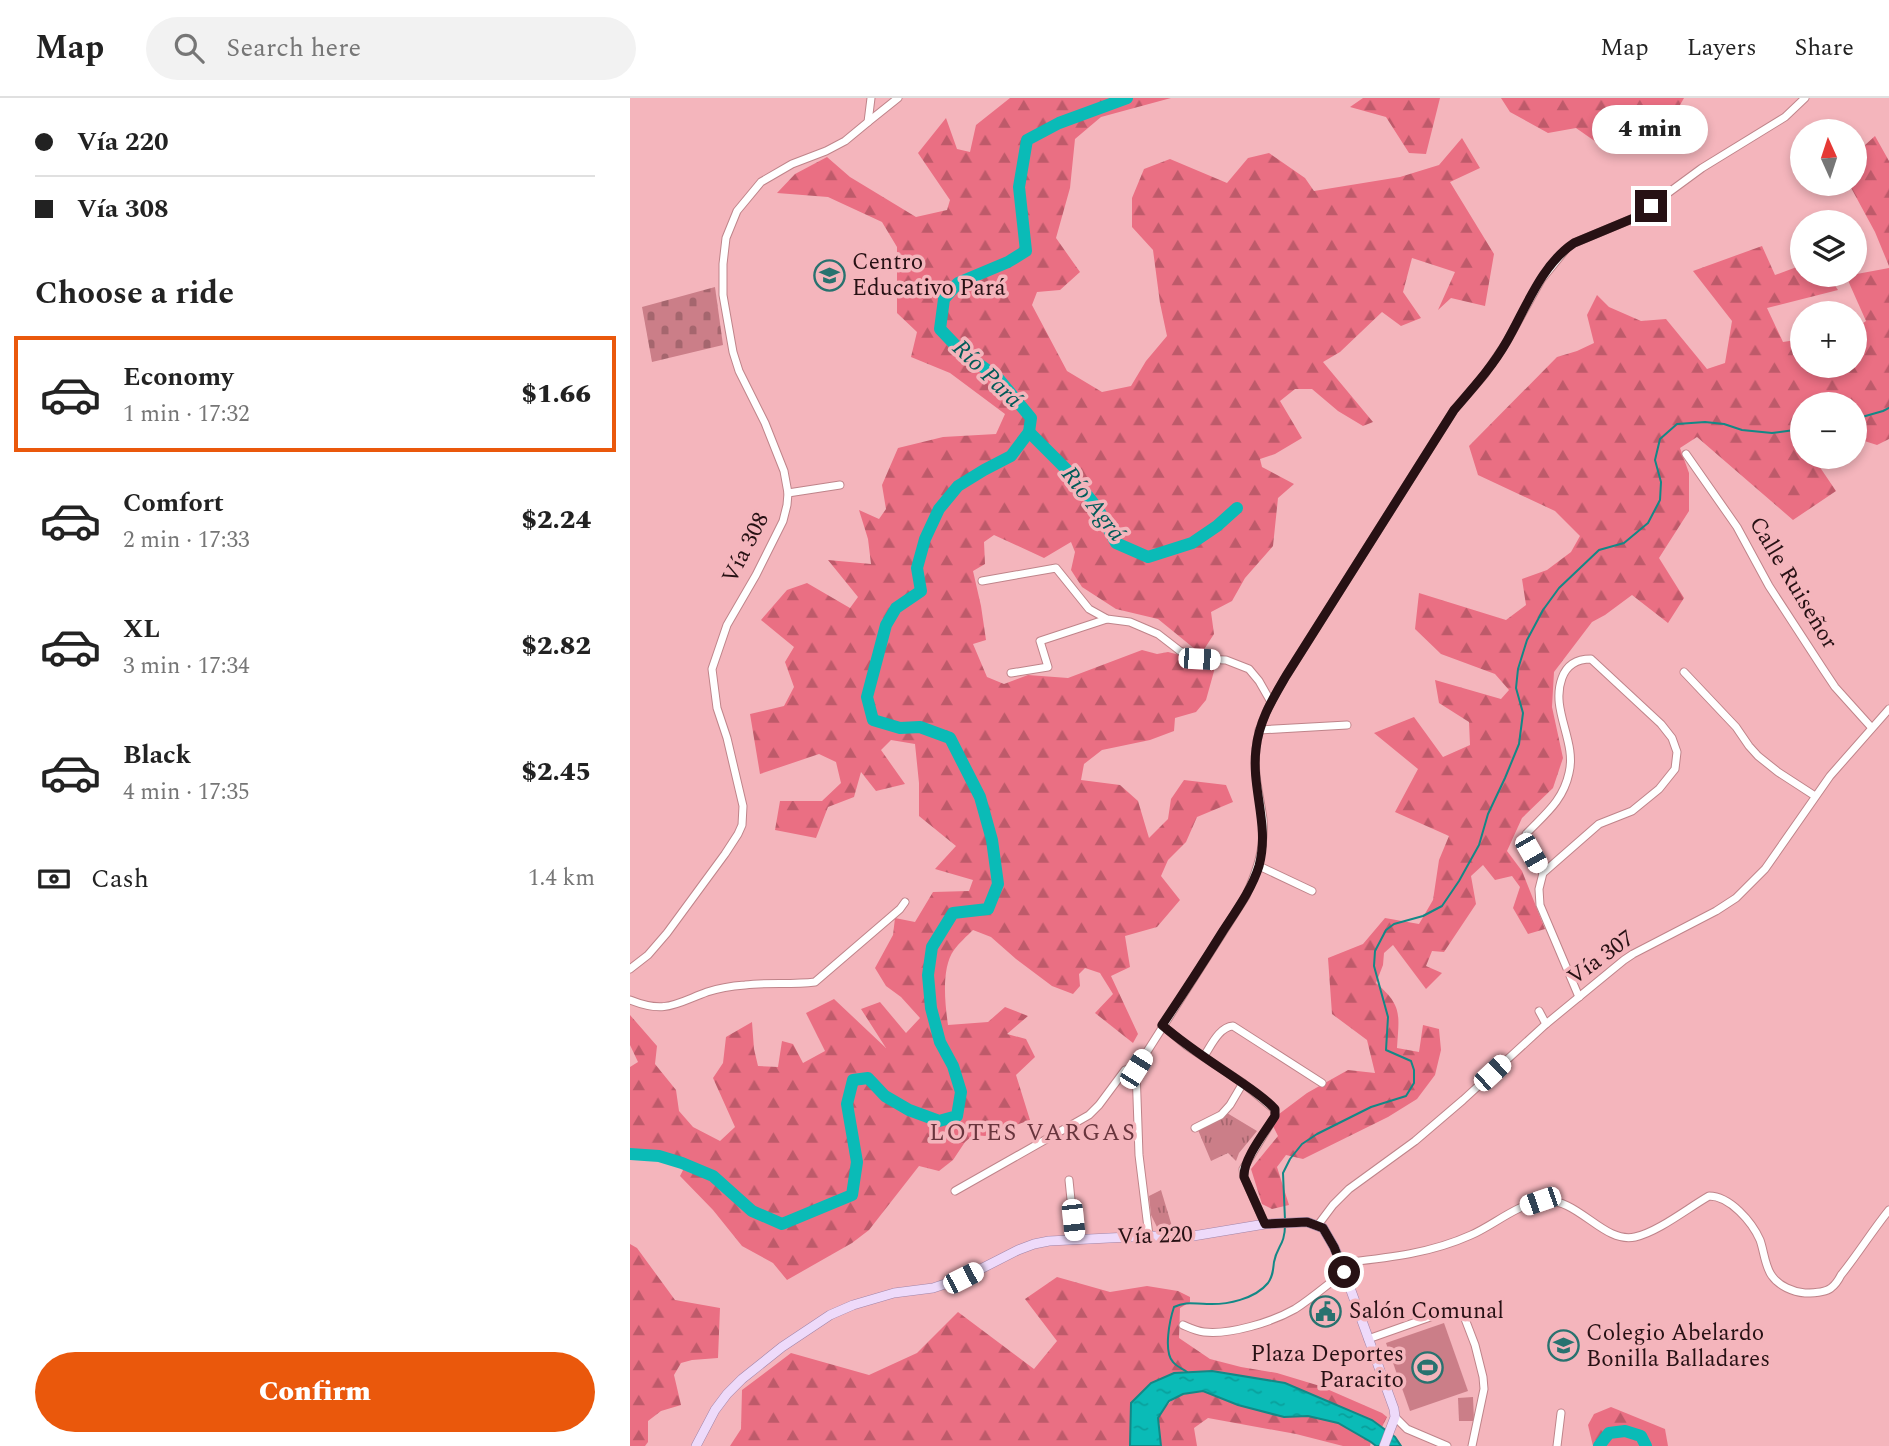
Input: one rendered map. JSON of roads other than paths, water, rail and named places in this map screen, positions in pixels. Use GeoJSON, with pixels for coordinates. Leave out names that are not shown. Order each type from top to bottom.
{"type":"FeatureCollection","features":[{"type":"Feature","properties":{"kind":"main road","name":"Vía 220"},"geometry":{"type":"LineString","coordinates":[[696,1446],[715,1410],[742,1379],[782,1347],[830,1315],[853,1305],[894,1293],[933,1288],[963,1278],[1018,1250],[1049,1241],[1149,1236],[1187,1237],[1294,1222],[1318,1225]]}},
{"type":"Feature","properties":{"kind":"main road"},"geometry":{"type":"LineString","coordinates":[[1318,1225],[1326,1232],[1342,1267],[1394,1409],[1394,1420],[1384,1446]]}},
{"type":"Feature","properties":{"kind":"street"},"geometry":{"type":"LineString","coordinates":[[868,122],[871,98]]}},
{"type":"Feature","properties":{"kind":"street","name":"Vía 308"},"geometry":{"type":"LineString","coordinates":[[630,969],[648,954],[674,924],[726,854],[742,825],[743,806],[717,708],[712,669],[727,625],[756,575],[783,521],[788,505],[784,471],[733,352],[723,295],[726,238],[737,211],[761,182],[792,164],[845,141],[898,98]]}},
{"type":"Feature","properties":{"kind":"street"},"geometry":{"type":"LineString","coordinates":[[1149,1236],[1139,1155],[1136,1069],[1245,897],[1259,866],[1263,819],[1256,784],[1255,760],[1259,730],[1271,702],[1454,410],[1485,374],[1541,280],[1560,255],[1574,243],[1634,218],[1702,168],[1785,117],[1805,98]]}},
{"type":"Feature","properties":{"kind":"street","name":"Calle Ruiseñor"},"geometry":{"type":"LineString","coordinates":[[1686,454],[1737,527],[1769,586],[1835,687],[1871,727]]}},
{"type":"Feature","properties":{"kind":"street"},"geometry":{"type":"LineString","coordinates":[[788,492],[840,485]]}},
{"type":"Feature","properties":{"kind":"street"},"geometry":{"type":"LineString","coordinates":[[982,581],[1056,568],[1089,609],[1107,618],[1130,622],[1158,634],[1180,651],[1199,659],[1226,660],[1249,669],[1271,702]]}},
{"type":"Feature","properties":{"kind":"street"},"geometry":{"type":"LineString","coordinates":[[1011,673],[1048,667],[1040,641],[1107,618]]}},
{"type":"Feature","properties":{"kind":"street"},"geometry":{"type":"LineString","coordinates":[[1543,873],[1525,841],[1526,834],[1559,800],[1570,772],[1569,747],[1558,703],[1558,689],[1566,669],[1580,659],[1591,659],[1661,724],[1672,738],[1677,752],[1675,769],[1659,789],[1632,811],[1599,824],[1543,873],[1539,889],[1540,905],[1579,997]]}},
{"type":"Feature","properties":{"kind":"street"},"geometry":{"type":"LineString","coordinates":[[1684,673],[1736,727],[1758,756],[1777,772],[1815,796]]}},
{"type":"Feature","properties":{"kind":"street","name":"Vía 307"},"geometry":{"type":"LineString","coordinates":[[1318,1225],[1349,1189],[1415,1141],[1546,1024],[1633,954],[1736,898],[1765,869],[1830,776],[1889,709]]}},
{"type":"Feature","properties":{"kind":"street"},"geometry":{"type":"LineString","coordinates":[[1259,730],[1347,725]]}},
{"type":"Feature","properties":{"kind":"street"},"geometry":{"type":"LineString","coordinates":[[1259,866],[1312,891]]}},
{"type":"Feature","properties":{"kind":"street"},"geometry":{"type":"LineString","coordinates":[[630,1000],[642,1005],[661,1007],[681,1004],[708,992],[727,988],[815,982],[905,902]]}},
{"type":"Feature","properties":{"kind":"street"},"geometry":{"type":"LineString","coordinates":[[1539,1011],[1546,1024]]}},
{"type":"Feature","properties":{"kind":"street"},"geometry":{"type":"LineString","coordinates":[[1162,1025],[1275,1109],[1275,1116],[1244,1169],[1244,1177],[1265,1224]]}},
{"type":"Feature","properties":{"kind":"street"},"geometry":{"type":"LineString","coordinates":[[1204,1056],[1221,1031],[1226,1026],[1233,1026],[1322,1083]]}},
{"type":"Feature","properties":{"kind":"street"},"geometry":{"type":"LineString","coordinates":[[955,1191],[1089,1115],[1125,1070],[1136,1069]]}},
{"type":"Feature","properties":{"kind":"street"},"geometry":{"type":"LineString","coordinates":[[1195,1128],[1221,1115],[1243,1083]]}},
{"type":"Feature","properties":{"kind":"street"},"geometry":{"type":"LineString","coordinates":[[1069,1180],[1075,1239]]}},
{"type":"Feature","properties":{"kind":"street"},"geometry":{"type":"LineString","coordinates":[[1183,1325],[1207,1333],[1268,1321],[1295,1308],[1342,1267],[1438,1249],[1523,1207],[1551,1200],[1560,1202],[1613,1234],[1634,1238],[1648,1233],[1709,1196],[1720,1197],[1751,1225],[1771,1275],[1782,1286],[1809,1293],[1831,1288],[1889,1210]]}},
{"type":"Feature","properties":{"kind":"street"},"geometry":{"type":"LineString","coordinates":[[1368,1339],[1453,1309],[1462,1311],[1475,1345],[1484,1389],[1472,1446]]}},
{"type":"Feature","properties":{"kind":"street"},"geometry":{"type":"LineString","coordinates":[[1558,1446],[1561,1413]]}},
{"type":"Feature","properties":{"kind":"street"},"geometry":{"type":"LineString","coordinates":[[1394,1420],[1407,1429],[1447,1446]]}},
{"type":"Feature","properties":{"kind":"water"},"geometry":{"type":"Polygon","coordinates":[[[1212,1371],[1285,1383],[1372,1420],[1395,1437],[1401,1446],[1376,1446],[1338,1423],[1308,1416],[1284,1417],[1238,1405],[1203,1391],[1183,1394],[1169,1401],[1158,1418],[1161,1446],[1130,1446],[1131,1403],[1151,1383],[1174,1373],[1212,1371]]]}},
{"type":"Feature","properties":{"kind":"waterway","name":"Río Pará"},"geometry":{"type":"LineString","coordinates":[[630,1154],[659,1156],[713,1176],[752,1211],[782,1224],[852,1195],[857,1162],[847,1104],[853,1080],[868,1078],[885,1096],[909,1110],[939,1121],[957,1116],[961,1092],[953,1066],[940,1042],[931,1008],[928,975],[932,947],[953,913],[988,909],[998,884],[992,840],[980,797],[950,738],[920,727],[900,728],[873,720],[867,697],[886,625],[896,608],[921,591],[917,568],[925,539],[939,509],[958,486],[1011,456],[1029,432],[1031,418],[998,378],[960,350],[940,329],[944,299],[958,283],[1008,262],[1026,251],[1019,187],[1027,140],[1059,123],[1127,98]]}},
{"type":"Feature","properties":{"kind":"waterway"},"geometry":{"type":"LineString","coordinates":[[1867,416],[1889,408]]}},
{"type":"Feature","properties":{"kind":"waterway"},"geometry":{"type":"LineString","coordinates":[[1285,1220],[1283,1173],[1302,1144],[1371,1107],[1406,1096],[1414,1083],[1411,1061],[1386,1050],[1388,1017],[1374,966],[1375,951],[1386,930],[1394,924],[1423,916],[1442,906],[1479,845],[1488,814],[1519,744],[1523,713],[1516,688],[1518,669],[1527,640],[1543,610],[1559,588],[1599,550],[1624,543],[1648,523],[1660,500],[1661,482],[1655,460],[1660,439],[1677,424],[1705,422],[1742,430],[1772,433],[1790,431]]}},
{"type":"Feature","properties":{"kind":"waterway","name":"Río Agrá"},"geometry":{"type":"LineString","coordinates":[[1029,432],[1068,471],[1098,509],[1116,543],[1148,557],[1192,543],[1237,508]]}},
{"type":"Feature","properties":{"kind":"waterway"},"geometry":{"type":"LineString","coordinates":[[1187,1372],[1173,1362],[1168,1350],[1169,1327],[1174,1307],[1186,1303],[1232,1302],[1262,1289],[1272,1275],[1285,1225]]}},
{"type":"Feature","properties":{"kind":"waterway"},"geometry":{"type":"LineString","coordinates":[[1599,1446],[1609,1433],[1625,1431],[1641,1436],[1646,1446]]}},
{"type":"Feature","properties":{"kind":"place","name":"Centro Educativo Pará"},"geometry":{"type":"Point","coordinates":[829,275]}},
{"type":"Feature","properties":{"kind":"place","name":"Salón Comunal"},"geometry":{"type":"Point","coordinates":[1326,1311]}},
{"type":"Feature","properties":{"kind":"place","name":"Colegio Abelardo Bonilla Balladares"},"geometry":{"type":"Point","coordinates":[1563,1346]}},
{"type":"Feature","properties":{"kind":"place","name":"Plaza Deportes Paracito"},"geometry":{"type":"Point","coordinates":[1427,1367]}},
{"type":"Feature","properties":{"kind":"district","name":"LOTES VARGAS"},"geometry":{"type":"Point","coordinates":[1033,1133]}}]}
